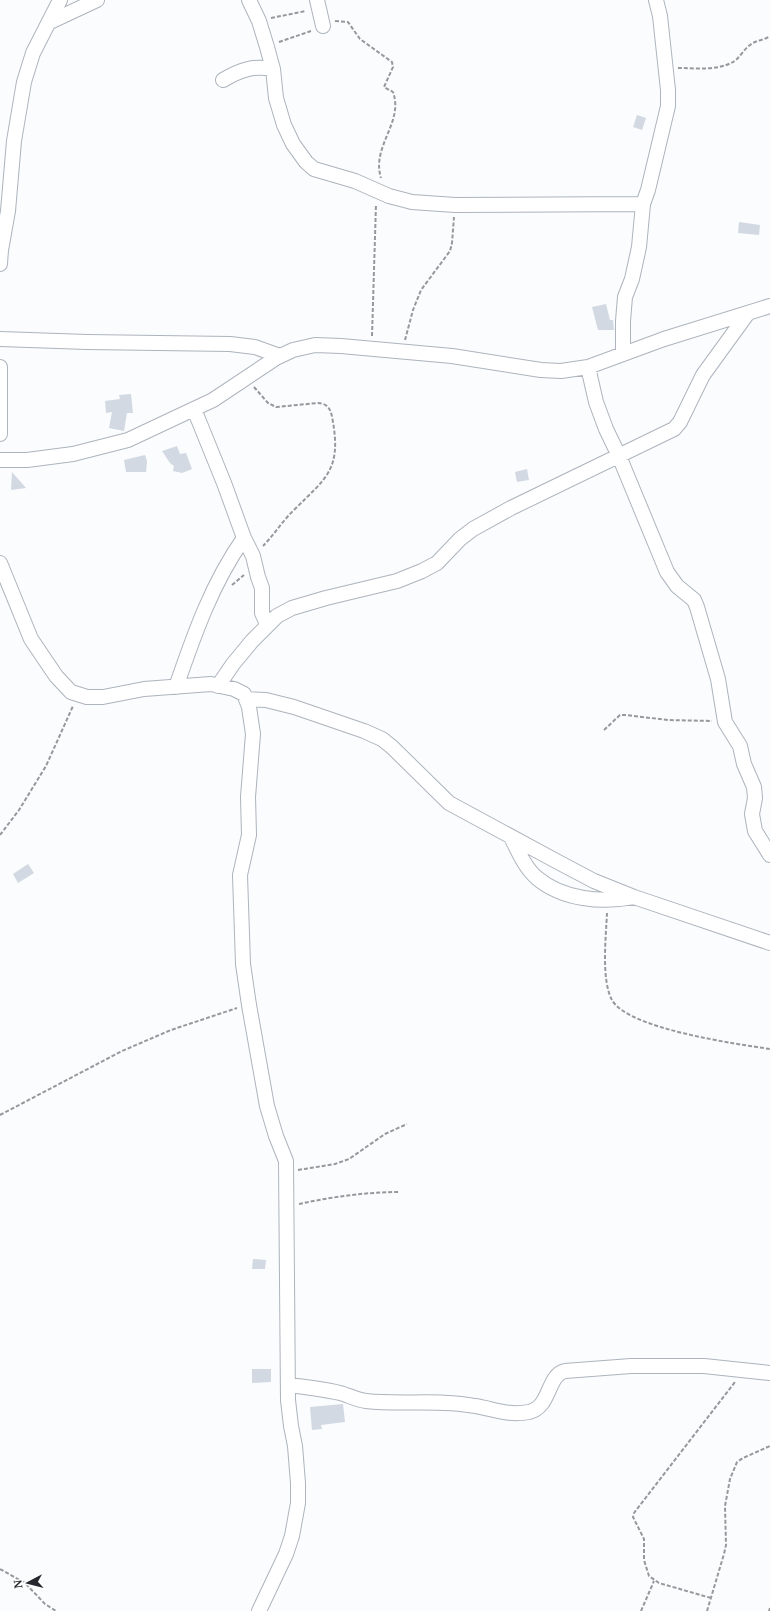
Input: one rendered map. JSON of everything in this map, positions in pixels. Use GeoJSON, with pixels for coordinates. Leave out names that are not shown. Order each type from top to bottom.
{"type":"FeatureCollection","features":[{"type":"Feature","properties":{"kind":"street"},"geometry":{"type":"LineString","coordinates":[[0,264],[8,211],[14,141],[24,82],[33,53],[60,0]]}},
{"type":"Feature","properties":{"kind":"street"},"geometry":{"type":"LineString","coordinates":[[50,22],[97,0]]}},
{"type":"Feature","properties":{"kind":"street"},"geometry":{"type":"LineString","coordinates":[[249,0],[259,21],[267,47],[273,69],[276,98],[284,125],[293,144],[306,162],[319,171],[355,181],[381,192],[412,202],[455,205],[643,204]]}},
{"type":"Feature","properties":{"kind":"street"},"geometry":{"type":"LineString","coordinates":[[623,353],[625,297],[632,279],[639,247],[643,204],[648,190],[668,106],[668,90],[660,16],[656,0]]}},
{"type":"Feature","properties":{"kind":"street"},"geometry":{"type":"LineString","coordinates":[[318,4],[324,26]]}},
{"type":"Feature","properties":{"kind":"street"},"geometry":{"type":"LineString","coordinates":[[223,80],[234,73],[249,68],[273,69]]}},
{"type":"Feature","properties":{"kind":"street"},"geometry":{"type":"LineString","coordinates":[[0,460],[27,460],[73,454],[128,440],[213,400],[280,356],[293,350],[315,346],[341,346],[452,356],[541,370],[562,371],[588,367],[623,353],[770,306]]}},
{"type":"Feature","properties":{"kind":"street"},"geometry":{"type":"LineString","coordinates":[[218,686],[233,664],[267,624],[277,616],[292,608],[326,598],[397,581],[422,571],[437,563],[460,539],[473,529],[511,508],[674,429],[680,422],[703,375],[748,313]]}},
{"type":"Feature","properties":{"kind":"street"},"geometry":{"type":"LineString","coordinates":[[0,339],[230,344],[255,347],[280,356]]}},
{"type":"Feature","properties":{"kind":"street"},"geometry":{"type":"LineString","coordinates":[[0,367],[0,434]]}},
{"type":"Feature","properties":{"kind":"street"},"geometry":{"type":"LineString","coordinates":[[588,367],[596,402],[606,429],[619,456],[667,572],[677,586],[694,600],[697,607],[718,679],[725,722],[740,746],[744,764],[754,787],[755,798],[752,814],[755,831],[770,855]]}},
{"type":"Feature","properties":{"kind":"street"},"geometry":{"type":"LineString","coordinates":[[194,409],[224,483],[244,538],[253,556],[262,588],[262,613],[267,624]]}},
{"type":"Feature","properties":{"kind":"street"},"geometry":{"type":"LineString","coordinates":[[176,687],[189,648],[217,582],[228,560],[244,538]]}},
{"type":"Feature","properties":{"kind":"street"},"geometry":{"type":"LineString","coordinates":[[0,563],[5,586],[30,640],[56,676],[71,692],[87,697],[103,697],[144,689],[211,684],[234,689],[244,694],[250,707],[253,734],[248,797],[249,835],[240,875],[243,964],[248,1005],[267,1106],[276,1136],[286,1161],[289,1415],[295,1446],[298,1483],[298,1503],[292,1536],[286,1554],[259,1611]]}},
{"type":"Feature","properties":{"kind":"street"},"geometry":{"type":"LineString","coordinates":[[246,699],[266,700],[294,707],[364,731],[382,739],[449,802],[594,881],[634,897],[770,943]]}},
{"type":"Feature","properties":{"kind":"street"},"geometry":{"type":"LineString","coordinates":[[511,837],[525,864],[537,878],[558,891],[589,899],[607,900],[634,897]]}},
{"type":"Feature","properties":{"kind":"street"},"geometry":{"type":"LineString","coordinates":[[289,1385],[337,1392],[364,1401],[439,1402],[475,1406],[500,1413],[525,1412],[536,1409],[543,1402],[557,1375],[566,1371],[631,1366],[704,1366],[770,1373]]}},
{"type":"Feature","properties":{"kind":"path"},"geometry":{"type":"LineString","coordinates":[[259,21],[295,14],[318,4]]}},
{"type":"Feature","properties":{"kind":"path"},"geometry":{"type":"LineString","coordinates":[[267,47],[324,26],[330,22],[348,22],[360,39],[392,62],[393,67],[384,87],[393,92],[396,99],[394,115],[391,126],[380,149],[378,160],[381,192],[374,232],[372,349]]}},
{"type":"Feature","properties":{"kind":"path"},"geometry":{"type":"LineString","coordinates":[[665,68],[713,68],[735,62],[742,51],[753,42],[770,36]]}},
{"type":"Feature","properties":{"kind":"path"},"geometry":{"type":"LineString","coordinates":[[403,351],[413,310],[421,290],[450,251],[455,205]]}},
{"type":"Feature","properties":{"kind":"path"},"geometry":{"type":"LineString","coordinates":[[247,378],[268,403],[276,407],[318,403],[329,407],[334,426],[336,454],[333,465],[325,479],[294,510],[269,540],[253,556]]}},
{"type":"Feature","properties":{"kind":"path"},"geometry":{"type":"LineString","coordinates":[[0,835],[19,810],[46,766],[78,694]]}},
{"type":"Feature","properties":{"kind":"path"},"geometry":{"type":"LineString","coordinates":[[604,730],[620,716],[625,715],[668,720],[725,722]]}},
{"type":"Feature","properties":{"kind":"path"},"geometry":{"type":"LineString","coordinates":[[607,900],[606,969],[608,990],[613,1002],[623,1011],[638,1020],[661,1028],[770,1049]]}},
{"type":"Feature","properties":{"kind":"path"},"geometry":{"type":"LineString","coordinates":[[0,1115],[122,1051],[171,1030],[248,1005]]}},
{"type":"Feature","properties":{"kind":"path"},"geometry":{"type":"LineString","coordinates":[[286,1172],[335,1164],[349,1159],[385,1134],[407,1124]]}},
{"type":"Feature","properties":{"kind":"path"},"geometry":{"type":"LineString","coordinates":[[287,1207],[332,1198],[384,1192],[399,1192]]}},
{"type":"Feature","properties":{"kind":"path"},"geometry":{"type":"LineString","coordinates":[[711,1598],[654,1580],[649,1576],[644,1560],[644,1539],[641,1530],[633,1520],[634,1514],[745,1370]]}},
{"type":"Feature","properties":{"kind":"path"},"geometry":{"type":"LineString","coordinates":[[708,1611],[726,1545],[725,1506],[730,1479],[737,1462],[770,1446]]}},
{"type":"Feature","properties":{"kind":"path"},"geometry":{"type":"LineString","coordinates":[[0,1569],[25,1583],[46,1604],[56,1611]]}},
{"type":"Feature","properties":{"kind":"path"},"geometry":{"type":"LineString","coordinates":[[641,1611],[654,1580]]}},
{"type":"Feature","properties":{"kind":"building"},"geometry":{"type":"Polygon","coordinates":[[[637,115],[646,118],[642,130],[633,127],[637,115]]]}},
{"type":"Feature","properties":{"kind":"building"},"geometry":{"type":"Polygon","coordinates":[[[739,222],[760,225],[759,235],[738,233],[739,222]]]}},
{"type":"Feature","properties":{"kind":"building"},"geometry":{"type":"Polygon","coordinates":[[[606,304],[610,320],[613,320],[614,330],[598,330],[592,307],[606,304]]]}},
{"type":"Feature","properties":{"kind":"building"},"geometry":{"type":"Polygon","coordinates":[[[131,394],[133,413],[127,413],[124,431],[109,428],[112,412],[106,413],[105,401],[120,399],[119,395],[131,394]]]}},
{"type":"Feature","properties":{"kind":"building"},"geometry":{"type":"Polygon","coordinates":[[[177,446],[180,454],[186,453],[192,469],[182,473],[173,471],[174,466],[170,463],[162,451],[177,446]]]}},
{"type":"Feature","properties":{"kind":"building"},"geometry":{"type":"Polygon","coordinates":[[[145,455],[147,461],[146,472],[126,472],[124,460],[145,455]]]}},
{"type":"Feature","properties":{"kind":"building"},"geometry":{"type":"Polygon","coordinates":[[[527,469],[529,480],[517,482],[515,472],[527,469]]]}},
{"type":"Feature","properties":{"kind":"building"},"geometry":{"type":"Polygon","coordinates":[[[12,472],[26,488],[11,490],[12,472]]]}},
{"type":"Feature","properties":{"kind":"building"},"geometry":{"type":"Polygon","coordinates":[[[28,864],[34,873],[18,883],[13,874],[28,864]]]}},
{"type":"Feature","properties":{"kind":"building"},"geometry":{"type":"Polygon","coordinates":[[[253,1259],[266,1260],[265,1269],[252,1269],[253,1259]]]}},
{"type":"Feature","properties":{"kind":"building"},"geometry":{"type":"Polygon","coordinates":[[[252,1369],[271,1369],[271,1382],[252,1383],[252,1369]]]}},
{"type":"Feature","properties":{"kind":"building"},"geometry":{"type":"Polygon","coordinates":[[[343,1404],[345,1422],[321,1425],[322,1429],[312,1430],[310,1407],[343,1404]]]}}]}
